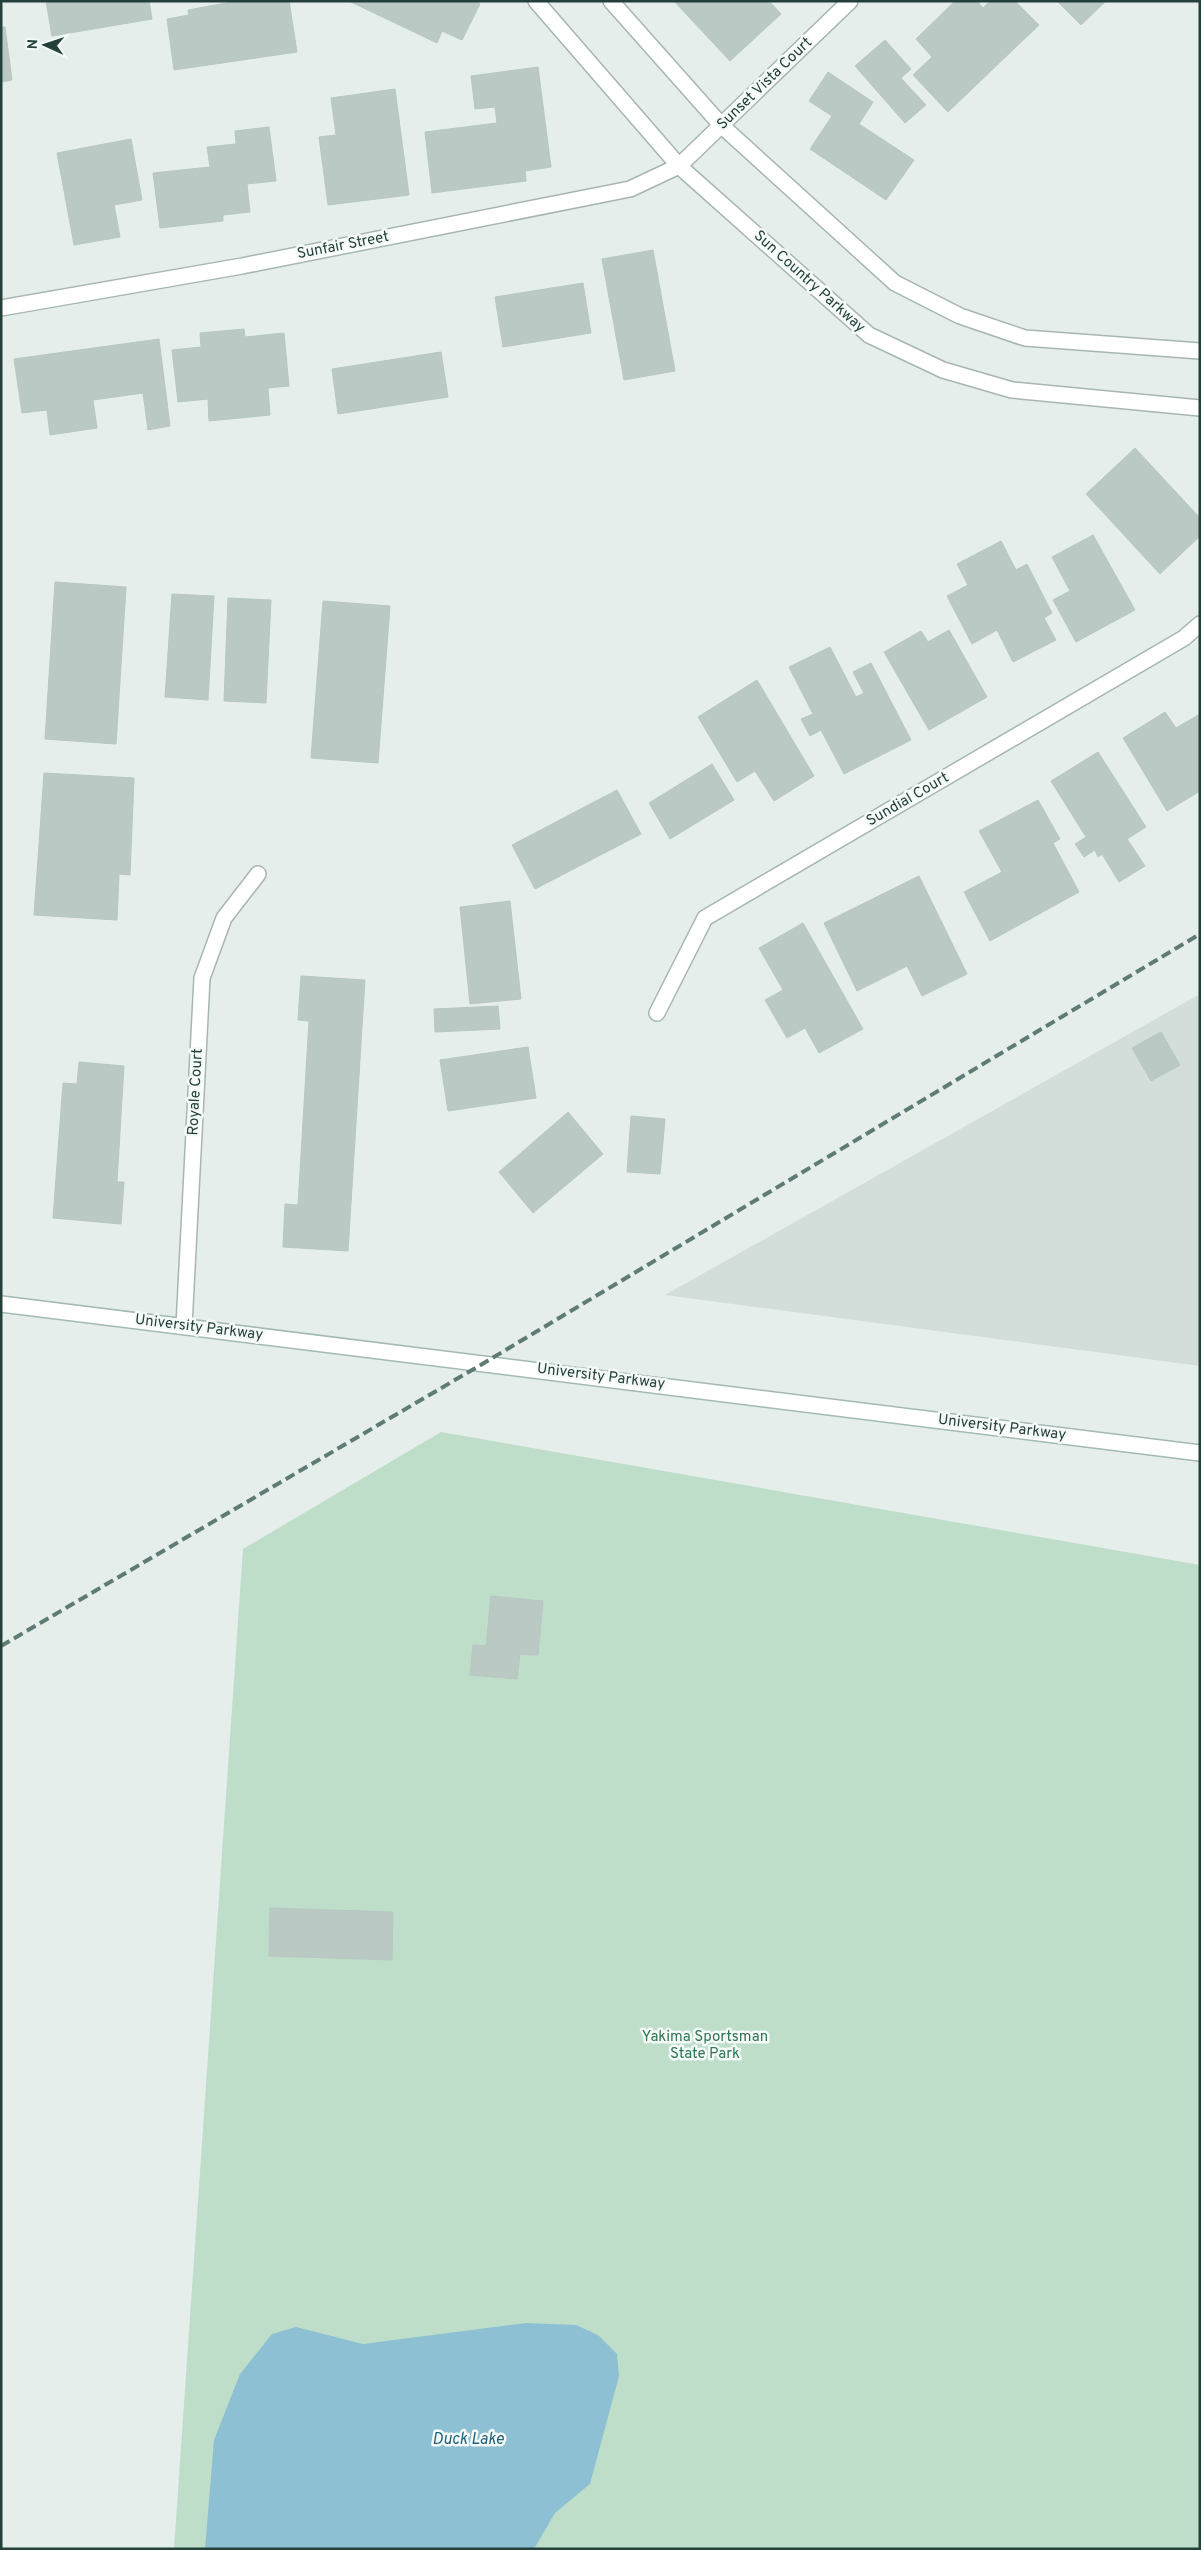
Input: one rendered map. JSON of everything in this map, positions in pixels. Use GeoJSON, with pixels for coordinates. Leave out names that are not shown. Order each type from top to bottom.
{"type":"FeatureCollection","features":[{"type":"Feature","properties":{"kind":"street","name":"Sun Country Parkway"},"geometry":{"type":"LineString","coordinates":[[536,1],[679,166],[869,335],[935,366],[1012,390],[1200,408]]}},
{"type":"Feature","properties":{"kind":"street"},"geometry":{"type":"LineString","coordinates":[[611,1],[722,126],[895,284],[960,316],[1025,338],[1200,351]]}},
{"type":"Feature","properties":{"kind":"street","name":"Sunset Vista Court"},"geometry":{"type":"LineString","coordinates":[[679,166],[850,1]]}},
{"type":"Feature","properties":{"kind":"street","name":"Sunfair Street"},"geometry":{"type":"LineString","coordinates":[[1,308],[242,266],[630,189],[679,166]]}},
{"type":"Feature","properties":{"kind":"street","name":"Sundial Court"},"geometry":{"type":"LineString","coordinates":[[658,1013],[705,918],[1184,638],[1200,624]]}},
{"type":"Feature","properties":{"kind":"street","name":"Royale Court"},"geometry":{"type":"LineString","coordinates":[[184,1326],[202,978],[224,918],[258,874]]}},
{"type":"Feature","properties":{"kind":"street","name":"University Parkway"},"geometry":{"type":"LineString","coordinates":[[1,1304],[1200,1453]]}},
{"type":"Feature","properties":{"kind":"shaded area"},"geometry":{"type":"Polygon","coordinates":[[[1200,994],[1200,1366],[665,1295],[1200,994]]]}},
{"type":"Feature","properties":{"kind":"green space","name":"Yakima Sportsman State Park"},"geometry":{"type":"Polygon","coordinates":[[[441,1432],[1200,1565],[1200,2549],[174,2549],[243,1549],[441,1432]]]}},
{"type":"Feature","properties":{"kind":"water","name":"Duck Lake"},"geometry":{"type":"Polygon","coordinates":[[[526,2323],[576,2325],[598,2335],[617,2354],[619,2376],[590,2484],[555,2513],[534,2549],[205,2549],[214,2440],[240,2374],[272,2334],[296,2327],[363,2344],[526,2323]]]}},
{"type":"Feature","properties":{"kind":"building"},"geometry":{"type":"Polygon","coordinates":[[[46,1],[149,1],[152,19],[52,36],[46,1]]]}},
{"type":"Feature","properties":{"kind":"building"},"geometry":{"type":"Polygon","coordinates":[[[237,1],[289,1],[297,52],[174,70],[167,19],[189,15],[188,10],[237,1]]]}},
{"type":"Feature","properties":{"kind":"building"},"geometry":{"type":"Polygon","coordinates":[[[349,1],[475,1],[480,4],[462,40],[442,31],[437,43],[349,1]]]}},
{"type":"Feature","properties":{"kind":"building"},"geometry":{"type":"Polygon","coordinates":[[[674,1],[769,1],[781,14],[730,61],[674,1]]]}},
{"type":"Feature","properties":{"kind":"building"},"geometry":{"type":"Polygon","coordinates":[[[955,1],[977,1],[983,8],[990,1],[1015,1],[1039,25],[948,112],[913,75],[932,57],[916,39],[955,1]]]}},
{"type":"Feature","properties":{"kind":"building"},"geometry":{"type":"Polygon","coordinates":[[[1057,1],[1106,1],[1081,25],[1057,1]]]}},
{"type":"Feature","properties":{"kind":"building"},"geometry":{"type":"Polygon","coordinates":[[[1,27],[5,27],[12,80],[1,82],[1,27]]]}},
{"type":"Feature","properties":{"kind":"building"},"geometry":{"type":"Polygon","coordinates":[[[885,40],[911,69],[901,78],[926,105],[905,123],[855,66],[885,40]]]}},
{"type":"Feature","properties":{"kind":"building"},"geometry":{"type":"Polygon","coordinates":[[[538,67],[551,167],[525,171],[526,181],[432,193],[425,132],[497,123],[495,107],[475,109],[471,76],[538,67]]]}},
{"type":"Feature","properties":{"kind":"building"},"geometry":{"type":"Polygon","coordinates":[[[828,72],[873,102],[859,124],[914,160],[886,200],[810,149],[832,116],[809,101],[828,72]]]}},
{"type":"Feature","properties":{"kind":"building"},"geometry":{"type":"Polygon","coordinates":[[[395,89],[409,195],[328,205],[319,137],[336,135],[331,98],[395,89]]]}},
{"type":"Feature","properties":{"kind":"building"},"geometry":{"type":"Polygon","coordinates":[[[269,127],[276,181],[247,184],[250,212],[223,215],[223,221],[160,228],[153,173],[210,167],[207,147],[236,144],[235,131],[269,127]]]}},
{"type":"Feature","properties":{"kind":"building"},"geometry":{"type":"Polygon","coordinates":[[[131,139],[142,200],[114,205],[120,237],[74,245],[57,153],[131,139]]]}},
{"type":"Feature","properties":{"kind":"building"},"geometry":{"type":"Polygon","coordinates":[[[653,250],[675,371],[624,380],[602,259],[653,250]]]}},
{"type":"Feature","properties":{"kind":"building"},"geometry":{"type":"Polygon","coordinates":[[[583,283],[591,333],[503,347],[495,297],[583,283]]]}},
{"type":"Feature","properties":{"kind":"building"},"geometry":{"type":"Polygon","coordinates":[[[244,329],[245,337],[284,333],[289,386],[268,388],[270,415],[209,421],[208,399],[178,402],[172,350],[201,347],[200,333],[244,329]]]}},
{"type":"Feature","properties":{"kind":"building"},"geometry":{"type":"Polygon","coordinates":[[[159,339],[170,426],[148,430],[143,393],[93,400],[97,428],[50,435],[47,410],[22,413],[14,359],[159,339]]]}},
{"type":"Feature","properties":{"kind":"building"},"geometry":{"type":"Polygon","coordinates":[[[441,352],[448,397],[338,414],[332,369],[441,352]]]}},
{"type":"Feature","properties":{"kind":"building"},"geometry":{"type":"Polygon","coordinates":[[[1135,448],[1200,518],[1200,536],[1160,574],[1086,494],[1135,448]]]}},
{"type":"Feature","properties":{"kind":"building"},"geometry":{"type":"Polygon","coordinates":[[[1093,535],[1135,610],[1076,642],[1053,600],[1070,591],[1052,557],[1093,535]]]}},
{"type":"Feature","properties":{"kind":"building"},"geometry":{"type":"Polygon","coordinates":[[[1001,541],[1016,570],[1027,564],[1052,613],[1044,618],[1056,640],[1013,662],[997,630],[972,644],[947,596],[968,585],[957,564],[1001,541]]]}},
{"type":"Feature","properties":{"kind":"building"},"geometry":{"type":"Polygon","coordinates":[[[55,582],[126,587],[116,744],[45,739],[55,582]]]}},
{"type":"Feature","properties":{"kind":"building"},"geometry":{"type":"Polygon","coordinates":[[[172,594],[214,596],[208,700],[165,697],[172,594]]]}},
{"type":"Feature","properties":{"kind":"building"},"geometry":{"type":"Polygon","coordinates":[[[228,598],[271,600],[266,703],[224,701],[228,598]]]}},
{"type":"Feature","properties":{"kind":"building"},"geometry":{"type":"Polygon","coordinates":[[[323,601],[390,606],[378,763],[311,758],[323,601]]]}},
{"type":"Feature","properties":{"kind":"building"},"geometry":{"type":"Polygon","coordinates":[[[949,630],[987,697],[929,730],[884,652],[921,631],[928,642],[949,630]]]}},
{"type":"Feature","properties":{"kind":"building"},"geometry":{"type":"Polygon","coordinates":[[[830,647],[856,697],[864,693],[853,672],[871,663],[911,740],[844,774],[821,730],[810,736],[801,719],[813,714],[789,667],[830,647]]]}},
{"type":"Feature","properties":{"kind":"building"},"geometry":{"type":"Polygon","coordinates":[[[757,680],[814,776],[774,801],[755,771],[737,782],[698,717],[757,680]]]}},
{"type":"Feature","properties":{"kind":"building"},"geometry":{"type":"Polygon","coordinates":[[[1165,712],[1176,728],[1200,714],[1200,791],[1167,811],[1123,738],[1165,712]]]}},
{"type":"Feature","properties":{"kind":"building"},"geometry":{"type":"Polygon","coordinates":[[[1098,752],[1146,827],[1127,839],[1145,866],[1119,882],[1102,854],[1098,857],[1095,850],[1084,857],[1075,844],[1086,837],[1051,781],[1098,752]]]}},
{"type":"Feature","properties":{"kind":"building"},"geometry":{"type":"Polygon","coordinates":[[[712,764],[734,800],[670,839],[649,803],[712,764]]]}},
{"type":"Feature","properties":{"kind":"building"},"geometry":{"type":"Polygon","coordinates":[[[44,773],[134,778],[130,875],[119,874],[117,920],[34,915],[44,773]]]}},
{"type":"Feature","properties":{"kind":"building"},"geometry":{"type":"Polygon","coordinates":[[[617,790],[641,834],[535,889],[512,845],[617,790]]]}},
{"type":"Feature","properties":{"kind":"building"},"geometry":{"type":"Polygon","coordinates":[[[1038,800],[1060,839],[1053,843],[1079,892],[990,941],[964,892],[1002,872],[979,831],[1038,800]]]}},
{"type":"Feature","properties":{"kind":"building"},"geometry":{"type":"Polygon","coordinates":[[[919,876],[967,974],[922,996],[907,966],[857,991],[824,923],[919,876]]]}},
{"type":"Feature","properties":{"kind":"building"},"geometry":{"type":"Polygon","coordinates":[[[510,901],[521,999],[470,1004],[460,907],[510,901]]]}},
{"type":"Feature","properties":{"kind":"building"},"geometry":{"type":"Polygon","coordinates":[[[803,923],[863,1029],[819,1053],[805,1028],[787,1038],[765,1000],[783,990],[759,948],[803,923]]]}},
{"type":"Feature","properties":{"kind":"building"},"geometry":{"type":"Polygon","coordinates":[[[301,976],[365,980],[348,1251],[283,1247],[285,1204],[298,1205],[309,1021],[298,1020],[301,976]]]}},
{"type":"Feature","properties":{"kind":"building"},"geometry":{"type":"Polygon","coordinates":[[[498,1006],[500,1029],[435,1032],[434,1009],[498,1006]]]}},
{"type":"Feature","properties":{"kind":"building"},"geometry":{"type":"Polygon","coordinates":[[[1161,1032],[1180,1065],[1151,1081],[1132,1048],[1161,1032]]]}},
{"type":"Feature","properties":{"kind":"building"},"geometry":{"type":"Polygon","coordinates":[[[528,1047],[536,1098],[448,1111],[440,1060],[528,1047]]]}},
{"type":"Feature","properties":{"kind":"building"},"geometry":{"type":"Polygon","coordinates":[[[79,1062],[124,1066],[117,1182],[124,1182],[121,1224],[53,1218],[63,1083],[77,1084],[79,1062]]]}},
{"type":"Feature","properties":{"kind":"building"},"geometry":{"type":"Polygon","coordinates":[[[568,1112],[603,1154],[533,1213],[499,1172],[568,1112]]]}},
{"type":"Feature","properties":{"kind":"building"},"geometry":{"type":"Polygon","coordinates":[[[631,1116],[665,1119],[660,1174],[627,1172],[631,1116]]]}},
{"type":"Feature","properties":{"kind":"building"},"geometry":{"type":"Polygon","coordinates":[[[491,1596],[543,1601],[538,1655],[520,1654],[517,1679],[470,1675],[473,1645],[486,1646],[491,1596]]]}},
{"type":"Feature","properties":{"kind":"building"},"geometry":{"type":"Polygon","coordinates":[[[270,1908],[393,1912],[392,1960],[269,1956],[270,1908]]]}},
{"type":"Feature","properties":{"kind":"railway"},"geometry":{"type":"LineString","coordinates":[[1,1646],[484,1363],[1200,934]]}}]}
